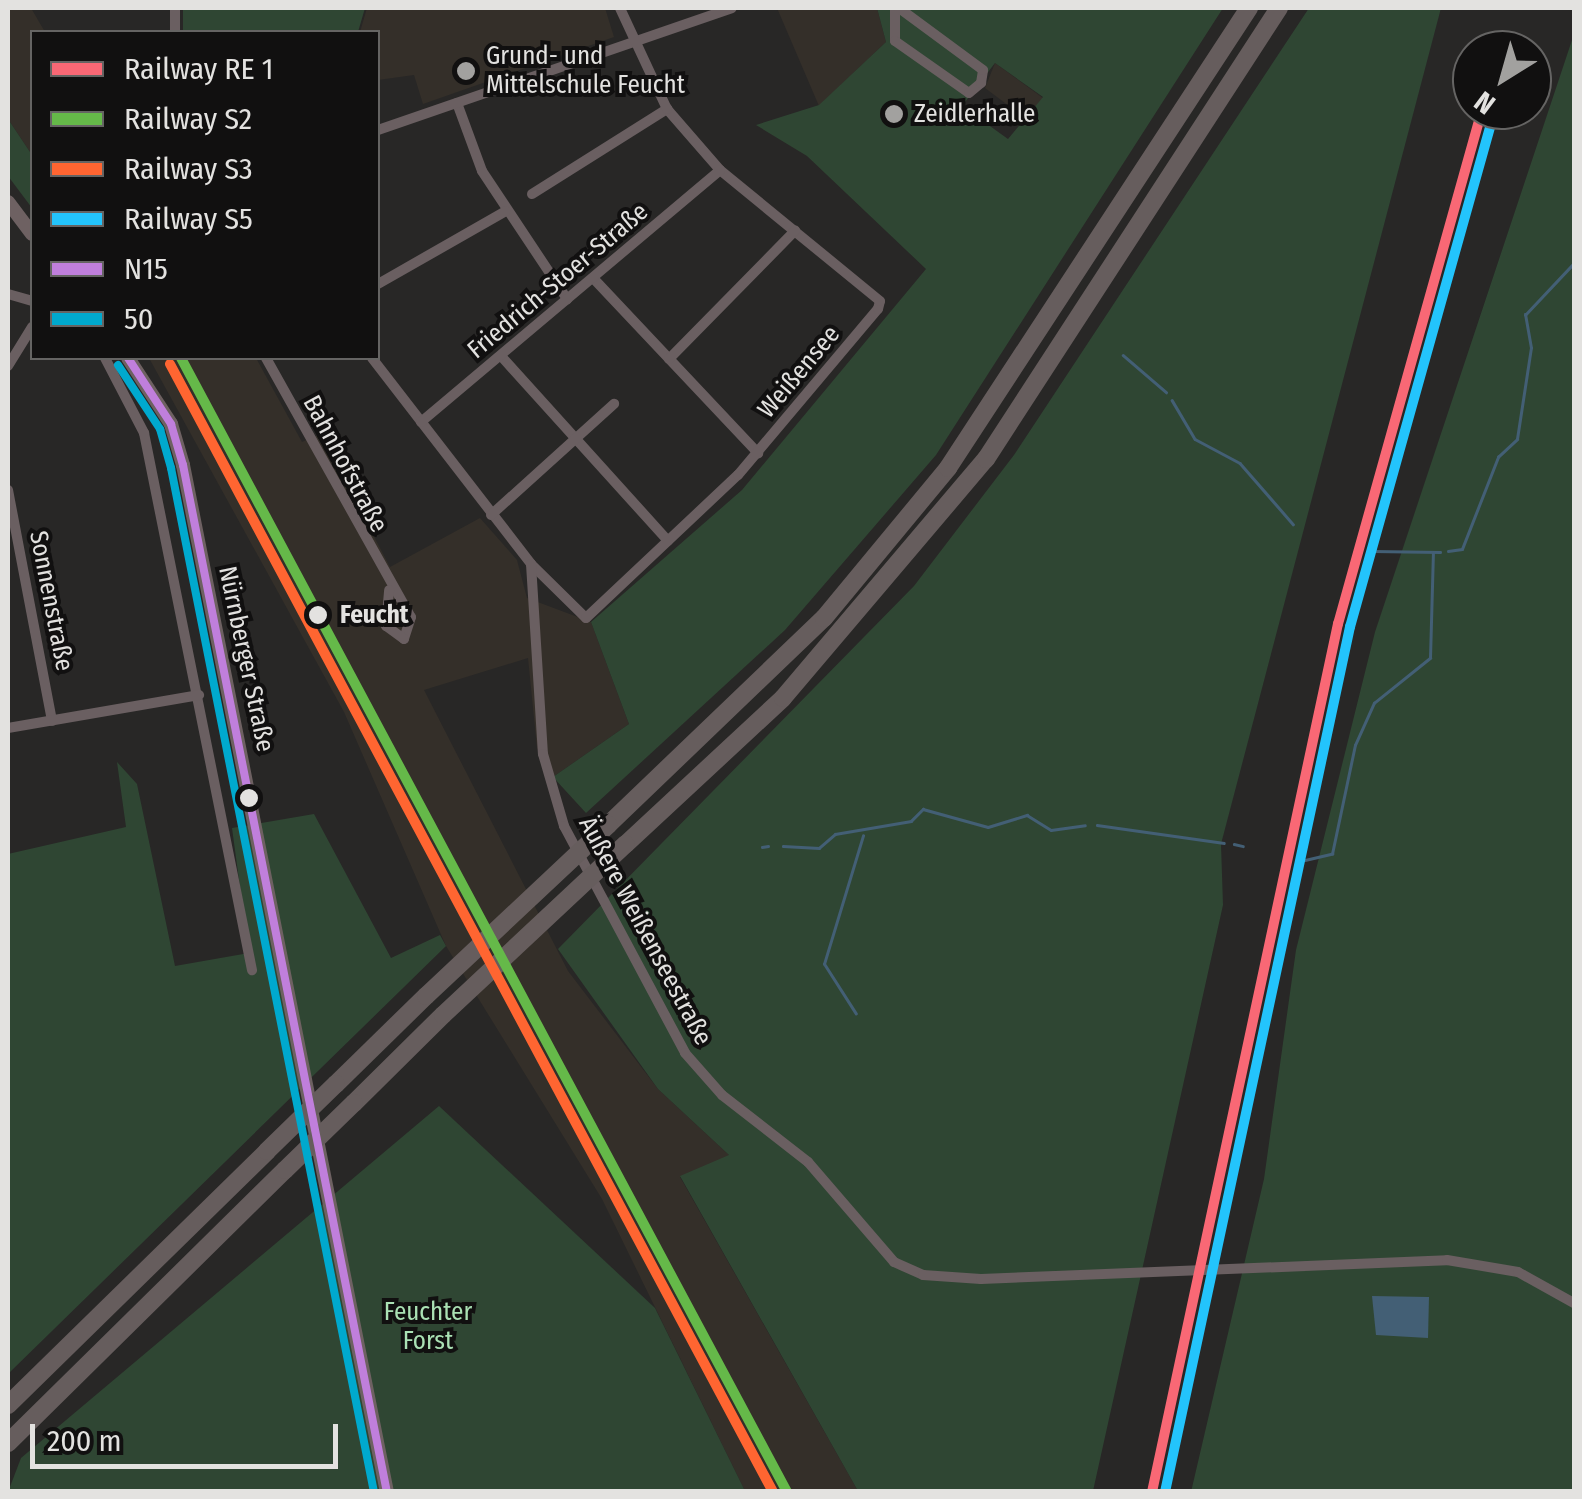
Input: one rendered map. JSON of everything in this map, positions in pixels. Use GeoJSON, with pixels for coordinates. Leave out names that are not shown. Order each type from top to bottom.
{"type":"FeatureCollection","features":[{"type":"Feature","properties":{"kind":"highway"},"geometry":{"type":"LineString","coordinates":[[8,1405],[426,996],[799,644],[948,468],[1249,8]]}},
{"type":"Feature","properties":{"kind":"highway"},"geometry":{"type":"LineString","coordinates":[[8,1443],[443,1015],[795,685],[986,460],[1279,8]]}},
{"type":"Feature","properties":{"kind":"main road"},"geometry":{"type":"LineString","coordinates":[[8,202],[30,231]]}},
{"type":"Feature","properties":{"kind":"main road","name":"Nürnberger Straße"},"geometry":{"type":"LineString","coordinates":[[129,360],[162,405],[184,465],[387,1492]]}},
{"type":"Feature","properties":{"kind":"street","name":"Weißensee"},"geometry":{"type":"LineString","coordinates":[[594,278],[758,452],[880,301],[720,170],[668,108],[632,42],[620,8]]}},
{"type":"Feature","properties":{"kind":"street"},"geometry":{"type":"LineString","coordinates":[[380,129],[732,8]]}},
{"type":"Feature","properties":{"kind":"street"},"geometry":{"type":"LineString","coordinates":[[897,8],[982,70],[982,84],[969,93],[895,41],[897,8]]}},
{"type":"Feature","properties":{"kind":"street"},"geometry":{"type":"LineString","coordinates":[[457,103],[506,212],[567,299]]}},
{"type":"Feature","properties":{"kind":"street"},"geometry":{"type":"LineString","coordinates":[[532,194],[668,108]]}},
{"type":"Feature","properties":{"kind":"street","name":"Friedrich-Stoer-Straße"},"geometry":{"type":"LineString","coordinates":[[421,422],[720,170]]}},
{"type":"Feature","properties":{"kind":"street"},"geometry":{"type":"LineString","coordinates":[[380,283],[506,212]]}},
{"type":"Feature","properties":{"kind":"street"},"geometry":{"type":"LineString","coordinates":[[669,359],[795,231]]}},
{"type":"Feature","properties":{"kind":"street"},"geometry":{"type":"LineString","coordinates":[[8,366],[30,330]]}},
{"type":"Feature","properties":{"kind":"street"},"geometry":{"type":"LineString","coordinates":[[501,356],[572,441],[668,541]]}},
{"type":"Feature","properties":{"kind":"street"},"geometry":{"type":"LineString","coordinates":[[105,360],[144,433],[252,970]]}},
{"type":"Feature","properties":{"kind":"street","name":"Bahnhofstraße"},"geometry":{"type":"LineString","coordinates":[[267,360],[389,590]]}},
{"type":"Feature","properties":{"kind":"street"},"geometry":{"type":"LineString","coordinates":[[374,360],[531,564],[586,618],[758,452]]}},
{"type":"Feature","properties":{"kind":"street"},"geometry":{"type":"LineString","coordinates":[[492,515],[614,404]]}},
{"type":"Feature","properties":{"kind":"street","name":"Sonnenstraße"},"geometry":{"type":"LineString","coordinates":[[8,490],[52,720]]}},
{"type":"Feature","properties":{"kind":"street","name":"Äußere Weißenseestraße"},"geometry":{"type":"LineString","coordinates":[[531,564],[544,754],[564,826],[685,1053],[722,1095],[808,1162],[894,1262],[923,1275],[981,1279],[1447,1260],[1518,1272],[1574,1303]]}},
{"type":"Feature","properties":{"kind":"street"},"geometry":{"type":"LineString","coordinates":[[8,728],[198,695]]}},
{"type":"Feature","properties":{"kind":"shaded area"},"geometry":{"type":"Polygon","coordinates":[[[8,8],[31,8],[44,30],[30,30],[30,152],[8,119],[8,8]]]}},
{"type":"Feature","properties":{"kind":"shaded area","name":"Grund- und Mittelschule Feucht"},"geometry":{"type":"Polygon","coordinates":[[[367,8],[605,8],[614,37],[423,104],[414,75],[380,80],[380,30],[361,30],[367,8]]]}},
{"type":"Feature","properties":{"kind":"shaded area"},"geometry":{"type":"Polygon","coordinates":[[[777,8],[877,8],[886,42],[819,106],[777,8]]]}},
{"type":"Feature","properties":{"kind":"shaded area"},"geometry":{"type":"Polygon","coordinates":[[[995,63],[1043,98],[1039,109],[1025,118],[985,88],[995,63]]]}},
{"type":"Feature","properties":{"kind":"shaded area"},"geometry":{"type":"Polygon","coordinates":[[[150,360],[257,360],[302,442],[320,434],[390,567],[480,518],[517,560],[527,598],[591,622],[629,724],[553,777],[537,748],[528,658],[424,690],[568,971],[658,1089],[730,1156],[680,1177],[858,1491],[745,1491],[602,1199],[446,946],[344,712],[150,360]]]}},
{"type":"Feature","properties":{"kind":"green space"},"geometry":{"type":"Polygon","coordinates":[[[183,8],[365,8],[359,30],[183,30],[183,8]]]}},
{"type":"Feature","properties":{"kind":"green space"},"geometry":{"type":"Polygon","coordinates":[[[877,8],[1223,8],[936,455],[785,630],[586,813],[553,777],[629,724],[591,622],[742,490],[926,269],[807,156],[756,125],[819,105],[886,42],[877,8]],[[995,63],[962,106],[1008,139],[1043,97],[995,63]]]}},
{"type":"Feature","properties":{"kind":"green space"},"geometry":{"type":"Polygon","coordinates":[[[1309,8],[1441,8],[1221,844],[1223,905],[1093,1491],[858,1491],[680,1176],[729,1155],[658,1089],[558,949],[914,586],[1014,455],[1309,8]]]}},
{"type":"Feature","properties":{"kind":"green space"},"geometry":{"type":"Polygon","coordinates":[[[1574,34],[1574,1491],[1191,1492],[1264,1179],[1296,950],[1375,632],[1542,130],[1552,130],[1552,100],[1574,34]]]}},
{"type":"Feature","properties":{"kind":"green space"},"geometry":{"type":"Polygon","coordinates":[[[8,119],[30,152],[30,205],[8,176],[8,119]]]}},
{"type":"Feature","properties":{"kind":"green space"},"geometry":{"type":"Polygon","coordinates":[[[117,762],[137,784],[175,966],[249,953],[232,828],[314,814],[391,958],[440,935],[446,946],[8,1374],[8,854],[126,827],[117,762]]]}},
{"type":"Feature","properties":{"kind":"green space","name":"Feuchter Forst"},"geometry":{"type":"Polygon","coordinates":[[[439,1106],[655,1308],[745,1491],[8,1492],[21,1458],[439,1106]]]}},
{"type":"Feature","properties":{"kind":"water"},"geometry":{"type":"Polygon","coordinates":[[[1372,1296],[1429,1297],[1428,1338],[1376,1335],[1372,1296]]]}},
{"type":"Feature","properties":{"kind":"waterway"},"geometry":{"type":"LineString","coordinates":[[1448,551],[1462,549],[1498,457],[1517,439],[1531,348],[1525,315],[1574,263]]}},
{"type":"Feature","properties":{"kind":"waterway"},"geometry":{"type":"LineString","coordinates":[[1123,355],[1166,392]]}},
{"type":"Feature","properties":{"kind":"waterway"},"geometry":{"type":"LineString","coordinates":[[1172,400],[1195,439],[1240,463],[1293,524]]}},
{"type":"Feature","properties":{"kind":"waterway"},"geometry":{"type":"LineString","coordinates":[[1373,551],[1440,552]]}},
{"type":"Feature","properties":{"kind":"waterway"},"geometry":{"type":"LineString","coordinates":[[1305,860],[1332,854],[1355,745],[1374,703],[1430,658],[1433,553]]}},
{"type":"Feature","properties":{"kind":"waterway"},"geometry":{"type":"LineString","coordinates":[[783,846],[819,848],[835,834],[911,821],[923,809],[988,827],[1027,815],[1051,830],[1085,825]]}},
{"type":"Feature","properties":{"kind":"waterway"},"geometry":{"type":"LineString","coordinates":[[1097,825],[1224,843]]}},
{"type":"Feature","properties":{"kind":"waterway"},"geometry":{"type":"LineString","coordinates":[[856,1014],[824,964],[863,836]]}},
{"type":"Feature","properties":{"kind":"waterway"},"geometry":{"type":"LineString","coordinates":[[1234,844],[1243,846]]}},
{"type":"Feature","properties":{"kind":"waterway"},"geometry":{"type":"LineString","coordinates":[[762,847],[768,846]]}},
{"type":"Feature","properties":{"kind":"transit line"},"geometry":{"type":"LineString","coordinates":[[1152,1492],[1338,624],[1476,130]]}},
{"type":"Feature","properties":{"kind":"transit line","name":"N15"},"geometry":{"type":"LineString","coordinates":[[129,360],[171,424],[183,465],[387,1492]]}},
{"type":"Feature","properties":{"kind":"transit line","name":"50"},"geometry":{"type":"LineString","coordinates":[[118,365],[160,429],[171,468],[374,1492]]}},
{"type":"Feature","properties":{"kind":"rail line","name":"S5"},"geometry":{"type":"LineString","coordinates":[[1165,1492],[1350,627],[1489,130]]}},
{"type":"Feature","properties":{"kind":"rail line","name":"S2"},"geometry":{"type":"LineString","coordinates":[[182,360],[787,1492]]}},
{"type":"Feature","properties":{"kind":"rail line","name":"S3"},"geometry":{"type":"LineString","coordinates":[[170,364],[773,1492]]}},
{"type":"Feature","properties":{"kind":"place","name":"Grund- und Mittelschule Feucht"},"geometry":{"type":"Point","coordinates":[466,71]}},
{"type":"Feature","properties":{"kind":"place","name":"Zeidlerhalle"},"geometry":{"type":"Point","coordinates":[894,114]}},
{"type":"Feature","properties":{"kind":"place","name":"Feucht"},"geometry":{"type":"Point","coordinates":[318,615]}}]}
